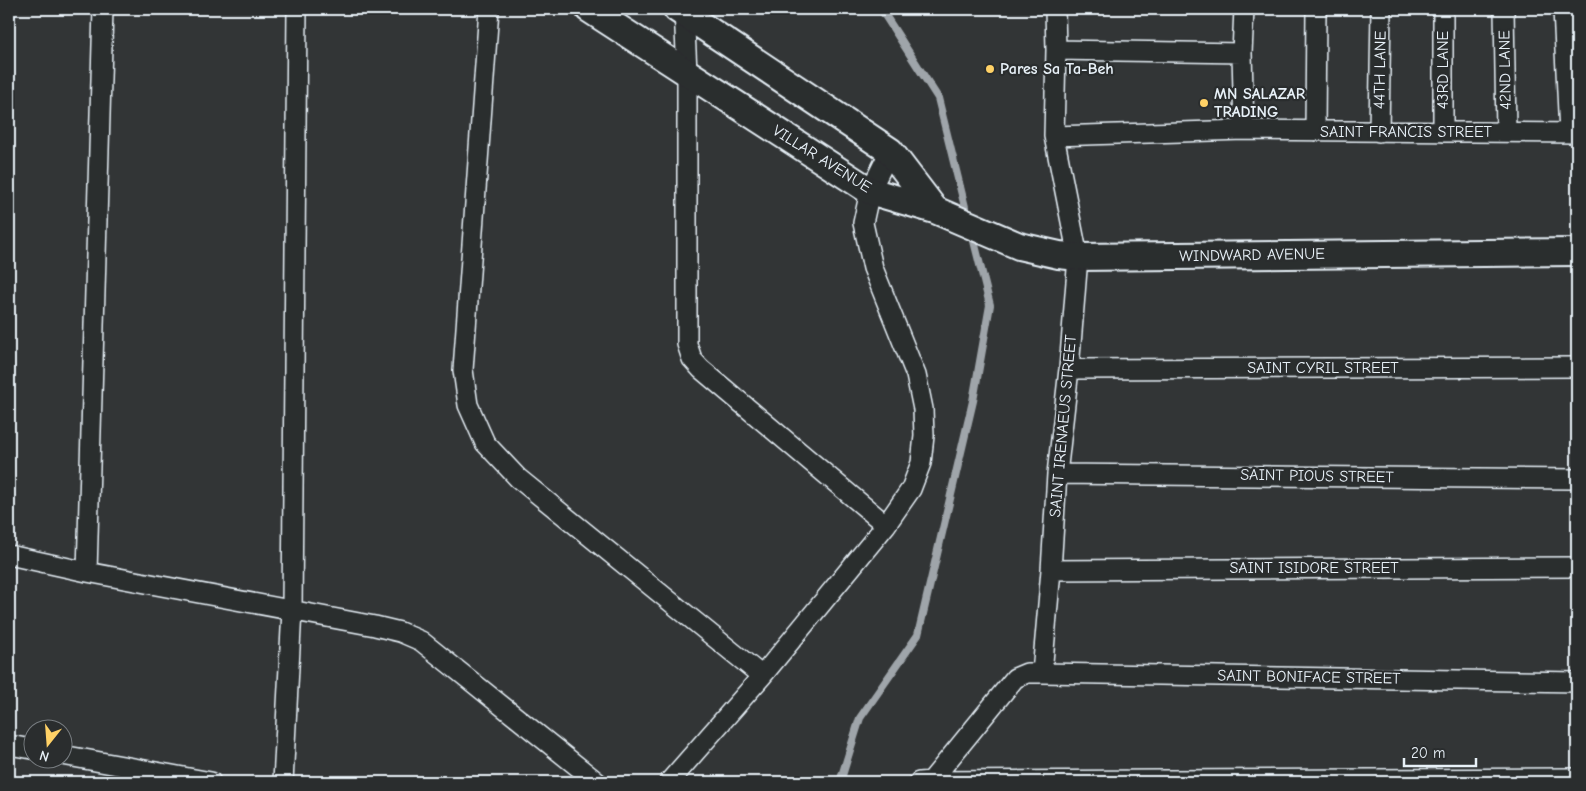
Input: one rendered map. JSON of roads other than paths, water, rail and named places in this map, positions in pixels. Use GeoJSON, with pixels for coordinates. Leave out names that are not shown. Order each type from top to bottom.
{"type":"FeatureCollection","features":[{"type":"Feature","properties":{"kind":"main road","name":"VILLAR AVENUE"},"geometry":{"type":"LineString","coordinates":[[589,9],[870,191],[935,210]]}},
{"type":"Feature","properties":{"kind":"main road"},"geometry":{"type":"LineString","coordinates":[[682,10],[890,151],[935,210]]}},
{"type":"Feature","properties":{"kind":"main road","name":"WINDWARD AVENUE"},"geometry":{"type":"LineString","coordinates":[[935,210],[1019,246],[1069,256],[1577,252]]}},
{"type":"Feature","properties":{"kind":"street"},"geometry":{"type":"LineString","coordinates":[[87,572],[103,9]]}},
{"type":"Feature","properties":{"kind":"street"},"geometry":{"type":"LineString","coordinates":[[283,782],[292,610],[297,9]]}},
{"type":"Feature","properties":{"kind":"street"},"geometry":{"type":"LineString","coordinates":[[488,9],[463,370],[468,405],[485,443],[518,478],[762,676]]}},
{"type":"Feature","properties":{"kind":"street","name":"SAINT IRENAEUS STREET"},"geometry":{"type":"LineString","coordinates":[[1042,673],[1057,474],[1069,369],[1069,256],[1054,136],[1055,9]]}},
{"type":"Feature","properties":{"kind":"street"},"geometry":{"type":"LineString","coordinates":[[1244,9],[1242,52],[1244,130]]}},
{"type":"Feature","properties":{"kind":"street"},"geometry":{"type":"LineString","coordinates":[[1316,9],[1316,131]]}},
{"type":"Feature","properties":{"kind":"street","name":"44TH LANE"},"geometry":{"type":"LineString","coordinates":[[1379,132],[1381,9]]}},
{"type":"Feature","properties":{"kind":"street","name":"43RD LANE"},"geometry":{"type":"LineString","coordinates":[[1443,9],[1443,132]]}},
{"type":"Feature","properties":{"kind":"street","name":"42ND LANE"},"geometry":{"type":"LineString","coordinates":[[1504,9],[1506,132]]}},
{"type":"Feature","properties":{"kind":"street"},"geometry":{"type":"LineString","coordinates":[[1563,9],[1573,132]]}},
{"type":"Feature","properties":{"kind":"street"},"geometry":{"type":"LineString","coordinates":[[682,10],[687,72],[687,344],[692,359],[701,369],[886,525]]}},
{"type":"Feature","properties":{"kind":"street"},"geometry":{"type":"LineString","coordinates":[[1056,50],[1242,52]]}},
{"type":"Feature","properties":{"kind":"street","name":"SAINT FRANCIS STREET"},"geometry":{"type":"LineString","coordinates":[[1054,136],[1244,130],[1573,132]]}},
{"type":"Feature","properties":{"kind":"street"},"geometry":{"type":"LineString","coordinates":[[670,782],[762,676],[886,525],[911,490],[921,462],[924,436],[923,409],[916,375],[873,268],[864,223],[870,191],[890,151]]}},
{"type":"Feature","properties":{"kind":"street","name":"SAINT CYRIL STREET"},"geometry":{"type":"LineString","coordinates":[[1069,369],[1577,367]]}},
{"type":"Feature","properties":{"kind":"street","name":"SAINT PIOUS STREET"},"geometry":{"type":"LineString","coordinates":[[1057,474],[1577,479]]}},
{"type":"Feature","properties":{"kind":"street"},"geometry":{"type":"LineString","coordinates":[[9,555],[87,572],[400,632],[421,641],[597,782]]}},
{"type":"Feature","properties":{"kind":"street","name":"SAINT ISIDORE STREET"},"geometry":{"type":"LineString","coordinates":[[1051,570],[1577,567]]}},
{"type":"Feature","properties":{"kind":"street"},"geometry":{"type":"LineString","coordinates":[[925,782],[1015,678],[1027,673],[1042,673]]}},
{"type":"Feature","properties":{"kind":"street","name":"SAINT BONIFACE STREET"},"geometry":{"type":"LineString","coordinates":[[1042,673],[1577,682]]}},
{"type":"Feature","properties":{"kind":"street"},"geometry":{"type":"LineString","coordinates":[[9,745],[22,747]]}},
{"type":"Feature","properties":{"kind":"street"},"geometry":{"type":"LineString","coordinates":[[72,757],[211,782]]}},
{"type":"Feature","properties":{"kind":"street"},"geometry":{"type":"LineString","coordinates":[[925,782],[1577,778]]}},
{"type":"Feature","properties":{"kind":"waterway"},"geometry":{"type":"LineString","coordinates":[[881,9],[938,98],[968,219]]}},
{"type":"Feature","properties":{"kind":"waterway"},"geometry":{"type":"LineString","coordinates":[[840,782],[860,718],[918,635],[973,401],[990,305],[972,233]]}},
{"type":"Feature","properties":{"kind":"place","name":"Pares Sa Ta-Beh"},"geometry":{"type":"Point","coordinates":[990,69]}},
{"type":"Feature","properties":{"kind":"place","name":"MN SALAZAR TRADING"},"geometry":{"type":"Point","coordinates":[1204,103]}}]}
